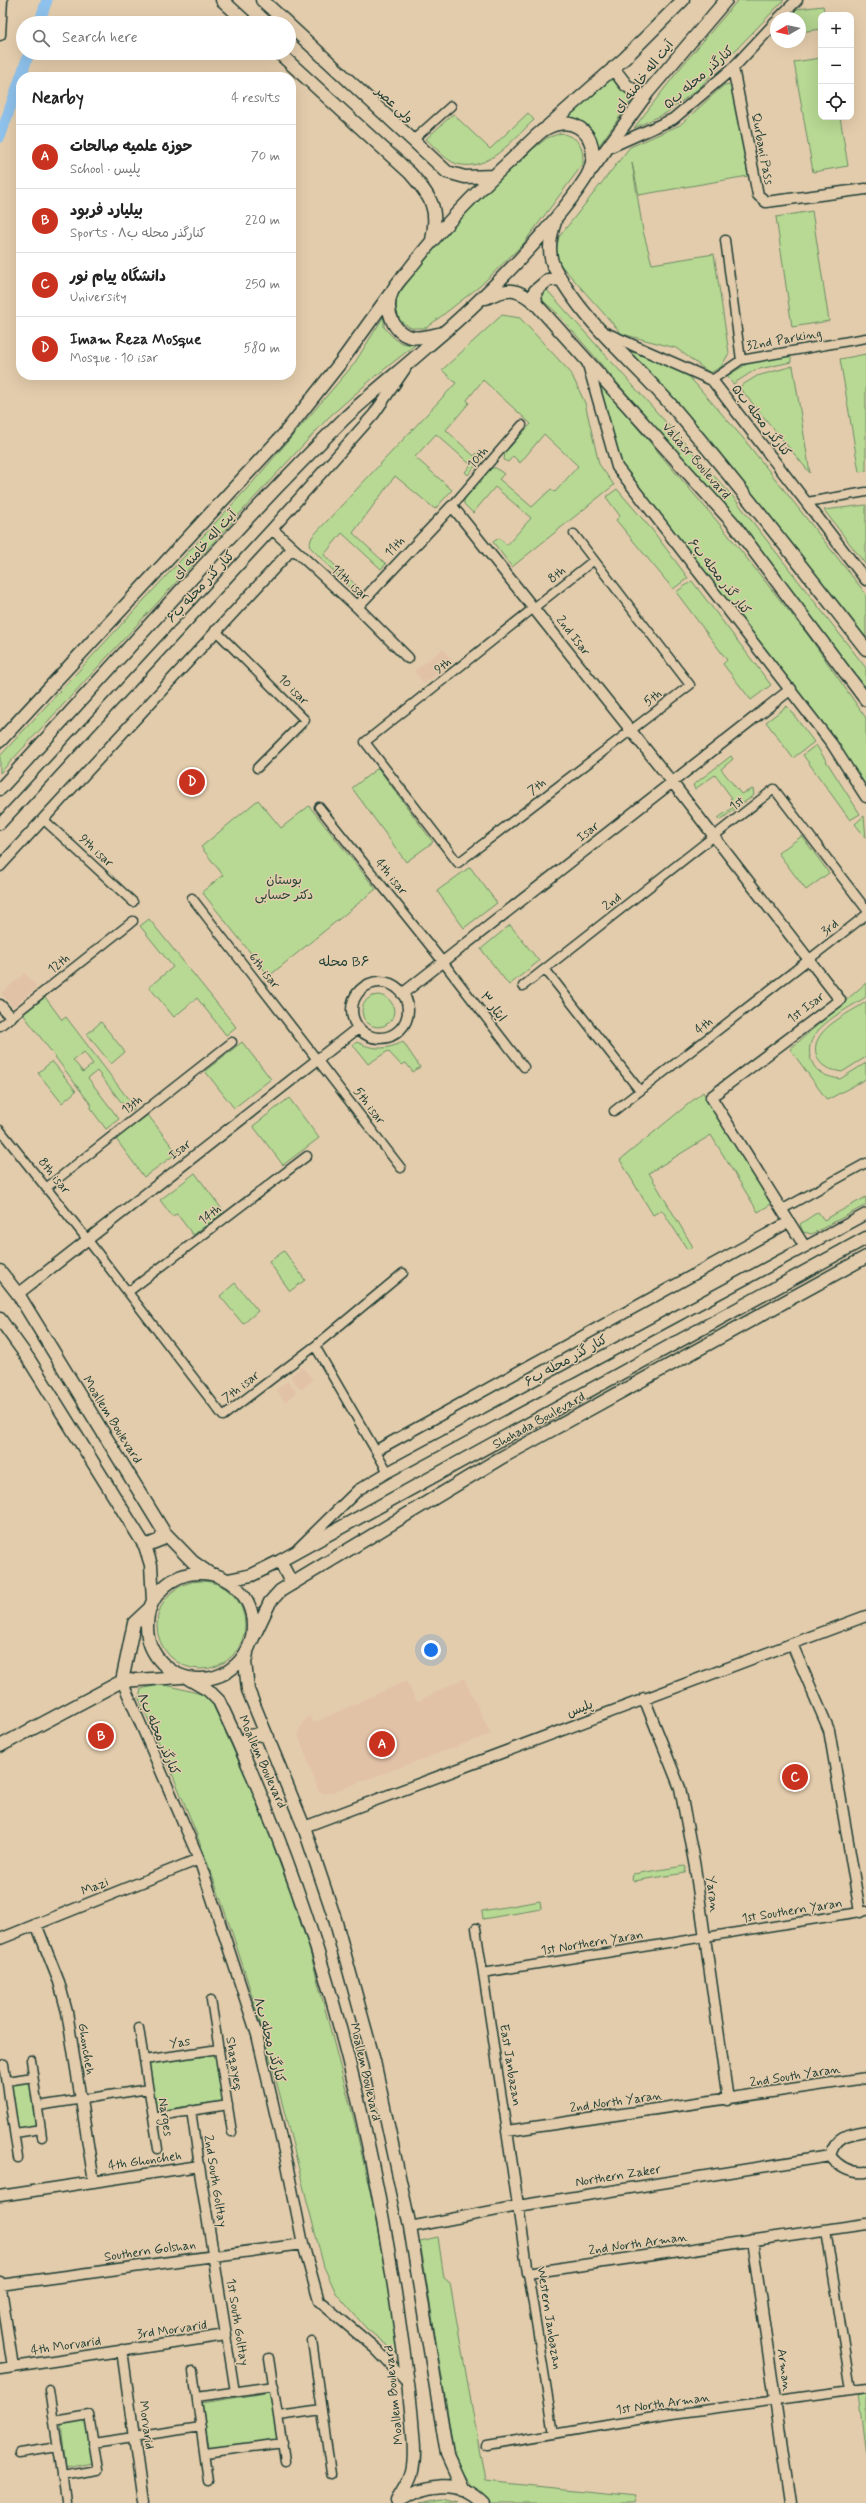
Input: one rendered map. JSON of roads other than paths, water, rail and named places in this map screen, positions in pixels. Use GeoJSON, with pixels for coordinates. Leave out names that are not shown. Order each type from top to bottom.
{"type":"FeatureCollection","features":[{"type":"Feature","properties":{"kind":"main road"},"geometry":{"type":"LineString","coordinates":[[222,0],[239,16]]}},
{"type":"Feature","properties":{"kind":"main road"},"geometry":{"type":"LineString","coordinates":[[262,0],[279,16]]}},
{"type":"Feature","properties":{"kind":"main road","name":"آیت اله خامنه ای"},"geometry":{"type":"LineString","coordinates":[[0,741],[284,434],[341,362],[392,292],[432,241],[463,205],[613,68],[682,0]]}},
{"type":"Feature","properties":{"kind":"main road","name":"آیت اله خامنه ای"},"geometry":{"type":"LineString","coordinates":[[556,218],[644,98],[726,0]]}},
{"type":"Feature","properties":{"kind":"main road","name":"ولی عصر"},"geometry":{"type":"LineString","coordinates":[[296,32],[447,172],[465,177],[494,176]]}},
{"type":"Feature","properties":{"kind":"main road"},"geometry":{"type":"LineString","coordinates":[[288,60],[410,174],[427,192],[434,207],[436,221],[432,241]]}},
{"type":"Feature","properties":{"kind":"main road"},"geometry":{"type":"LineString","coordinates":[[613,68],[626,85],[644,98]]}},
{"type":"Feature","properties":{"kind":"main road"},"geometry":{"type":"LineString","coordinates":[[543,131],[566,123],[576,125],[586,133],[592,146],[593,160],[588,174]]}},
{"type":"Feature","properties":{"kind":"main road"},"geometry":{"type":"LineString","coordinates":[[474,304],[497,284],[556,218]]}},
{"type":"Feature","properties":{"kind":"main road","name":"Valiasr Boulevard"},"geometry":{"type":"LineString","coordinates":[[556,218],[550,236],[550,250],[554,267],[595,328],[668,402],[728,472],[866,649]]}},
{"type":"Feature","properties":{"kind":"main road"},"geometry":{"type":"LineString","coordinates":[[536,304],[535,291],[548,280],[561,279]]}},
{"type":"Feature","properties":{"kind":"main road","name":"Valiasr Boulevard"},"geometry":{"type":"LineString","coordinates":[[474,304],[496,293],[509,290],[524,292],[536,304],[732,523],[866,700]]}},
{"type":"Feature","properties":{"kind":"main road"},"geometry":{"type":"LineString","coordinates":[[392,292],[389,305],[391,317],[397,329],[407,336],[416,338],[443,333]]}},
{"type":"Feature","properties":{"kind":"main road","name":"آیت اله خامنه ای"},"geometry":{"type":"LineString","coordinates":[[0,789],[260,505],[344,420],[474,304]]}},
{"type":"Feature","properties":{"kind":"main road","name":"Shohada Boulevard"},"geometry":{"type":"LineString","coordinates":[[228,1580],[252,1575],[280,1561],[866,1238]]}},
{"type":"Feature","properties":{"kind":"main road","name":"Shohada Boulevard"},"geometry":{"type":"LineString","coordinates":[[252,1640],[270,1602],[280,1591],[499,1459],[866,1257]]}},
{"type":"Feature","properties":{"kind":"main road","name":"Moallem Boulevard"},"geometry":{"type":"LineString","coordinates":[[0,1271],[18,1294],[164,1532],[193,1562],[210,1574]]}},
{"type":"Feature","properties":{"kind":"main road"},"geometry":{"type":"LineString","coordinates":[[0,1319],[28,1358],[145,1546],[151,1565],[151,1604],[146,1624],[148,1641],[153,1651],[167,1668],[185,1678]]}},
{"type":"Feature","properties":{"kind":"main road"},"geometry":{"type":"LineString","coordinates":[[614,1376],[622,1392]]}},
{"type":"Feature","properties":{"kind":"main road"},"geometry":{"type":"LineString","coordinates":[[145,1546],[160,1540],[164,1532]]}},
{"type":"Feature","properties":{"kind":"main road"},"geometry":{"type":"LineString","coordinates":[[280,1561],[292,1584]]}},
{"type":"Feature","properties":{"kind":"main road"},"geometry":{"type":"LineString","coordinates":[[0,1746],[122,1681],[185,1678],[203,1680],[228,1672],[247,1652],[252,1640],[253,1619],[247,1600],[228,1580],[210,1574],[196,1573],[171,1581],[134,1623],[122,1681]]}},
{"type":"Feature","properties":{"kind":"main road","name":"Moallem Boulevard"},"geometry":{"type":"LineString","coordinates":[[247,1652],[245,1662],[248,1690],[304,1827],[335,1919],[374,2062],[410,2227],[447,2455],[464,2490]]}},
{"type":"Feature","properties":{"kind":"main road","name":"Moallem Boulevard"},"geometry":{"type":"LineString","coordinates":[[185,1678],[208,1690],[219,1701],[242,1749],[293,1873],[350,2061],[390,2254],[408,2383],[414,2444],[412,2472],[396,2502]]}},
{"type":"Feature","properties":{"kind":"main road"},"geometry":{"type":"LineString","coordinates":[[242,1749],[249,1736],[259,1734],[268,1737]]}},
{"type":"Feature","properties":{"kind":"main road"},"geometry":{"type":"LineString","coordinates":[[396,2502],[418,2489],[441,2486],[464,2490],[484,2503]]}},
{"type":"Feature","properties":{"kind":"street"},"geometry":{"type":"LineString","coordinates":[[0,35],[2,0]]}},
{"type":"Feature","properties":{"kind":"street"},"geometry":{"type":"LineString","coordinates":[[785,12],[796,0]]}},
{"type":"Feature","properties":{"kind":"street","name":"کنارگذر محله ب۵"},"geometry":{"type":"LineString","coordinates":[[606,149],[673,119],[733,68],[770,28]]}},
{"type":"Feature","properties":{"kind":"street","name":"Qurbani Pass"},"geometry":{"type":"LineString","coordinates":[[733,68],[758,195],[766,202],[866,188]]}},
{"type":"Feature","properties":{"kind":"street"},"geometry":{"type":"LineString","coordinates":[[412,141],[451,106]]}},
{"type":"Feature","properties":{"kind":"street"},"geometry":{"type":"LineString","coordinates":[[725,240],[741,360]]}},
{"type":"Feature","properties":{"kind":"street","name":"کنارگذر محله ب۵"},"geometry":{"type":"LineString","coordinates":[[595,328],[712,380],[866,580]]}},
{"type":"Feature","properties":{"kind":"street","name":"32nd Parking"},"geometry":{"type":"LineString","coordinates":[[712,380],[741,360],[866,338]]}},
{"type":"Feature","properties":{"kind":"street","name":"کنار گذر محله ب۶"},"geometry":{"type":"LineString","coordinates":[[585,357],[617,467],[791,689],[832,744],[866,797]]}},
{"type":"Feature","properties":{"kind":"street","name":"کنار گذر محله ب۶"},"geometry":{"type":"LineString","coordinates":[[0,824],[272,529],[374,414],[412,359]]}},
{"type":"Feature","properties":{"kind":"street","name":"10th"},"geometry":{"type":"LineString","coordinates":[[452,506],[522,425]]}},
{"type":"Feature","properties":{"kind":"street"},"geometry":{"type":"LineString","coordinates":[[807,502],[866,492]]}},
{"type":"Feature","properties":{"kind":"street","name":"11th"},"geometry":{"type":"LineString","coordinates":[[357,607],[452,506]]}},
{"type":"Feature","properties":{"kind":"street","name":"2nd Isar"},"geometry":{"type":"LineString","coordinates":[[452,506],[535,608],[672,782]]}},
{"type":"Feature","properties":{"kind":"street","name":"11th isar"},"geometry":{"type":"LineString","coordinates":[[272,529],[292,549],[357,607],[408,658]]}},
{"type":"Feature","properties":{"kind":"street"},"geometry":{"type":"LineString","coordinates":[[574,534],[594,560]]}},
{"type":"Feature","properties":{"kind":"street"},"geometry":{"type":"LineString","coordinates":[[0,866],[292,549]]}},
{"type":"Feature","properties":{"kind":"street","name":"8th"},"geometry":{"type":"LineString","coordinates":[[535,608],[594,560]]}},
{"type":"Feature","properties":{"kind":"street","name":"5th"},"geometry":{"type":"LineString","coordinates":[[594,560],[690,685],[630,730]]}},
{"type":"Feature","properties":{"kind":"street","name":"9th"},"geometry":{"type":"LineString","coordinates":[[458,863],[365,742],[535,608]]}},
{"type":"Feature","properties":{"kind":"street","name":"10 isar"},"geometry":{"type":"LineString","coordinates":[[216,630],[305,720],[257,768]]}},
{"type":"Feature","properties":{"kind":"street","name":"Isar"},"geometry":{"type":"LineString","coordinates":[[402,994],[791,689]]}},
{"type":"Feature","properties":{"kind":"street","name":"7th"},"geometry":{"type":"LineString","coordinates":[[458,863],[630,730]]}},
{"type":"Feature","properties":{"kind":"street","name":"1st Isar"},"geometry":{"type":"LineString","coordinates":[[672,782],[840,1000],[711,1096],[805,1247]]}},
{"type":"Feature","properties":{"kind":"street","name":"1st"},"geometry":{"type":"LineString","coordinates":[[714,837],[774,789],[866,909]]}},
{"type":"Feature","properties":{"kind":"street","name":"4th isar"},"geometry":{"type":"LineString","coordinates":[[319,807],[443,962]]}},
{"type":"Feature","properties":{"kind":"street","name":"9th isar"},"geometry":{"type":"LineString","coordinates":[[43,819],[133,902]]}},
{"type":"Feature","properties":{"kind":"street","name":"2nd"},"geometry":{"type":"LineString","coordinates":[[523,986],[714,837]]}},
{"type":"Feature","properties":{"kind":"street","name":"6th isar"},"geometry":{"type":"LineString","coordinates":[[192,898],[318,1059]]}},
{"type":"Feature","properties":{"kind":"street","name":"3rd"},"geometry":{"type":"LineString","coordinates":[[809,960],[866,915]]}},
{"type":"Feature","properties":{"kind":"street","name":"12th"},"geometry":{"type":"LineString","coordinates":[[0,1026],[133,921]]}},
{"type":"Feature","properties":{"kind":"street","name":"4th"},"geometry":{"type":"LineString","coordinates":[[614,1111],[809,960]]}},
{"type":"Feature","properties":{"kind":"street","name":"ایثار ۳"},"geometry":{"type":"LineString","coordinates":[[443,962],[524,1067]]}},
{"type":"Feature","properties":{"kind":"street"},"geometry":{"type":"LineString","coordinates":[[546,969],[640,1091]]}},
{"type":"Feature","properties":{"kind":"street"},"geometry":{"type":"LineString","coordinates":[[371,984],[388,984],[402,994],[407,1012],[405,1021],[394,1034],[379,1038],[371,1037],[358,1028],[354,1020],[353,1002],[363,988],[371,984]]}},
{"type":"Feature","properties":{"kind":"street"},"geometry":{"type":"LineString","coordinates":[[0,1005],[11,1017]]}},
{"type":"Feature","properties":{"kind":"street","name":"Isar"},"geometry":{"type":"LineString","coordinates":[[18,1294],[358,1028]]}},
{"type":"Feature","properties":{"kind":"street","name":"13th"},"geometry":{"type":"LineString","coordinates":[[46,1188],[232,1042]]}},
{"type":"Feature","properties":{"kind":"street","name":"5th isar"},"geometry":{"type":"LineString","coordinates":[[318,1059],[401,1168]]}},
{"type":"Feature","properties":{"kind":"street","name":"8th isar"},"geometry":{"type":"LineString","coordinates":[[0,1130],[87,1239]]}},
{"type":"Feature","properties":{"kind":"street","name":"14th"},"geometry":{"type":"LineString","coordinates":[[128,1292],[307,1156]]}},
{"type":"Feature","properties":{"kind":"street"},"geometry":{"type":"LineString","coordinates":[[781,1210],[866,1162]]}},
{"type":"Feature","properties":{"kind":"street","name":"کنار گذر محله ب۶"},"geometry":{"type":"LineString","coordinates":[[294,1553],[358,1490],[388,1472],[866,1214]]}},
{"type":"Feature","properties":{"kind":"street"},"geometry":{"type":"LineString","coordinates":[[377,1450],[789,1222]]}},
{"type":"Feature","properties":{"kind":"street","name":"7th isar"},"geometry":{"type":"LineString","coordinates":[[87,1239],[223,1416],[314,1346]]}},
{"type":"Feature","properties":{"kind":"street"},"geometry":{"type":"LineString","coordinates":[[388,1472],[377,1450],[314,1346],[403,1273]]}},
{"type":"Feature","properties":{"kind":"street","name":"پلیس"},"geometry":{"type":"LineString","coordinates":[[304,1827],[644,1698],[866,1616]]}},
{"type":"Feature","properties":{"kind":"street"},"geometry":{"type":"LineString","coordinates":[[792,1644],[829,1730],[863,1911]]}},
{"type":"Feature","properties":{"kind":"street","name":"کنارگذر محله ب۸"},"geometry":{"type":"LineString","coordinates":[[122,1681],[199,1859],[257,2035],[287,2164],[303,2244],[319,2301],[376,2349],[408,2383]]}},
{"type":"Feature","properties":{"kind":"street","name":"Yaran"},"geometry":{"type":"LineString","coordinates":[[644,1698],[680,1788],[695,1867],[728,2100]]}},
{"type":"Feature","properties":{"kind":"street","name":"Mazi"},"geometry":{"type":"LineString","coordinates":[[0,1939],[199,1859]]}},
{"type":"Feature","properties":{"kind":"street","name":"1st Southern Yaran"},"geometry":{"type":"LineString","coordinates":[[705,1937],[863,1911]]}},
{"type":"Feature","properties":{"kind":"street","name":"Ghoncheh"},"geometry":{"type":"LineString","coordinates":[[36,1924],[59,1982],[68,2012],[94,2182]]}},
{"type":"Feature","properties":{"kind":"street","name":"East Janbazan"},"geometry":{"type":"LineString","coordinates":[[476,1928],[518,2206]]}},
{"type":"Feature","properties":{"kind":"street","name":"1st Northern Yaran"},"geometry":{"type":"LineString","coordinates":[[483,1973],[705,1937]]}},
{"type":"Feature","properties":{"kind":"street","name":"Shaqayeq"},"geometry":{"type":"LineString","coordinates":[[211,2000],[232,2132]]}},
{"type":"Feature","properties":{"kind":"street","name":"Narges"},"geometry":{"type":"LineString","coordinates":[[139,2028],[158,2149]]}},
{"type":"Feature","properties":{"kind":"street","name":"Yas"},"geometry":{"type":"LineString","coordinates":[[144,2060],[219,2049]]}},
{"type":"Feature","properties":{"kind":"street"},"geometry":{"type":"LineString","coordinates":[[15,2134],[42,2133],[31,2060]]}},
{"type":"Feature","properties":{"kind":"street"},"geometry":{"type":"LineString","coordinates":[[4,2064],[18,2158]]}},
{"type":"Feature","properties":{"kind":"street"},"geometry":{"type":"LineString","coordinates":[[7,2081],[33,2077]]}},
{"type":"Feature","properties":{"kind":"street","name":"2nd South Yaran"},"geometry":{"type":"LineString","coordinates":[[728,2100],[866,2078]]}},
{"type":"Feature","properties":{"kind":"street"},"geometry":{"type":"LineString","coordinates":[[38,2106],[148,2089]]}},
{"type":"Feature","properties":{"kind":"street","name":"2nd North Yaran"},"geometry":{"type":"LineString","coordinates":[[507,2131],[728,2100]]}},
{"type":"Feature","properties":{"kind":"street"},"geometry":{"type":"LineString","coordinates":[[153,2117],[228,2105]]}},
{"type":"Feature","properties":{"kind":"street","name":"2nd South GolHay"},"geometry":{"type":"LineString","coordinates":[[191,2110],[214,2256]]}},
{"type":"Feature","properties":{"kind":"street"},"geometry":{"type":"LineString","coordinates":[[866,2131],[846,2134],[833,2146],[830,2156],[840,2166],[855,2173],[866,2172]]}},
{"type":"Feature","properties":{"kind":"street","name":"Northern Zaker"},"geometry":{"type":"LineString","coordinates":[[410,2227],[518,2206],[830,2156]]}},
{"type":"Feature","properties":{"kind":"street","name":"4th Ghoncheh"},"geometry":{"type":"LineString","coordinates":[[0,2196],[199,2166]]}},
{"type":"Feature","properties":{"kind":"street","name":"Western Janbazan"},"geometry":{"type":"LineString","coordinates":[[518,2206],[554,2434]]}},
{"type":"Feature","properties":{"kind":"street","name":"2nd North Arman"},"geometry":{"type":"LineString","coordinates":[[528,2272],[866,2224]]}},
{"type":"Feature","properties":{"kind":"street"},"geometry":{"type":"LineString","coordinates":[[826,2230],[851,2390]]}},
{"type":"Feature","properties":{"kind":"street","name":"Arman"},"geometry":{"type":"LineString","coordinates":[[752,2240],[790,2503]]}},
{"type":"Feature","properties":{"kind":"street","name":"Southern Golshan"},"geometry":{"type":"LineString","coordinates":[[0,2284],[303,2244]]}},
{"type":"Feature","properties":{"kind":"street","name":"1st South GolHay"},"geometry":{"type":"LineString","coordinates":[[214,2256],[235,2392]]}},
{"type":"Feature","properties":{"kind":"street"},"geometry":{"type":"LineString","coordinates":[[0,2284],[13,2367]]}},
{"type":"Feature","properties":{"kind":"street","name":"3rd Morvarid"},"geometry":{"type":"LineString","coordinates":[[122,2350],[226,2335]]}},
{"type":"Feature","properties":{"kind":"street"},"geometry":{"type":"LineString","coordinates":[[312,2341],[331,2474]]}},
{"type":"Feature","properties":{"kind":"street","name":"4th Morvarid"},"geometry":{"type":"LineString","coordinates":[[0,2369],[122,2350]]}},
{"type":"Feature","properties":{"kind":"street","name":"Morvarid"},"geometry":{"type":"LineString","coordinates":[[122,2350],[144,2503]]}},
{"type":"Feature","properties":{"kind":"street"},"geometry":{"type":"LineString","coordinates":[[269,2358],[285,2461]]}},
{"type":"Feature","properties":{"kind":"street"},"geometry":{"type":"LineString","coordinates":[[193,2371],[208,2482]]}},
{"type":"Feature","properties":{"kind":"street"},"geometry":{"type":"LineString","coordinates":[[197,2398],[274,2386]]}},
{"type":"Feature","properties":{"kind":"street","name":"1st North Arman"},"geometry":{"type":"LineString","coordinates":[[487,2445],[666,2415],[866,2388]]}},
{"type":"Feature","properties":{"kind":"street"},"geometry":{"type":"LineString","coordinates":[[49,2390],[66,2500]]}},
{"type":"Feature","properties":{"kind":"street"},"geometry":{"type":"LineString","coordinates":[[279,2416],[322,2410]]}},
{"type":"Feature","properties":{"kind":"street"},"geometry":{"type":"LineString","coordinates":[[54,2421],[89,2416],[98,2470],[62,2476]]}},
{"type":"Feature","properties":{"kind":"street"},"geometry":{"type":"LineString","coordinates":[[93,2443],[201,2427]]}},
{"type":"Feature","properties":{"kind":"street"},"geometry":{"type":"LineString","coordinates":[[205,2453],[283,2443]]}},
{"type":"Feature","properties":{"kind":"street"},"geometry":{"type":"LineString","coordinates":[[19,2453],[58,2447]]}},
{"type":"Feature","properties":{"kind":"waterway"},"geometry":{"type":"LineString","coordinates":[[41,16],[47,0]]}},
{"type":"Feature","properties":{"kind":"waterway"},"geometry":{"type":"LineString","coordinates":[[22,72],[27,60]]}},
{"type":"Feature","properties":{"kind":"waterway"},"geometry":{"type":"LineString","coordinates":[[0,137],[16,91]]}},
{"type":"Feature","properties":{"kind":"place","name":"Imam Reza Mosque"},"geometry":{"type":"Point","coordinates":[192,782]}},
{"type":"Feature","properties":{"kind":"place","name":"بیلیارد فربود"},"geometry":{"type":"Point","coordinates":[101,1736]}},
{"type":"Feature","properties":{"kind":"place","name":"حوزه علمیه صالحات"},"geometry":{"type":"Point","coordinates":[382,1744]}},
{"type":"Feature","properties":{"kind":"place","name":"دانشگاه پیام نور"},"geometry":{"type":"Point","coordinates":[795,1777]}},
{"type":"Feature","properties":{"kind":"district","name":"محله B۶"},"geometry":{"type":"Point","coordinates":[344,962]}},
{"type":"Feature","properties":{"kind":"park label","name":"بوستان دکتر حسابی"},"geometry":{"type":"Point","coordinates":[284,888]}}]}
